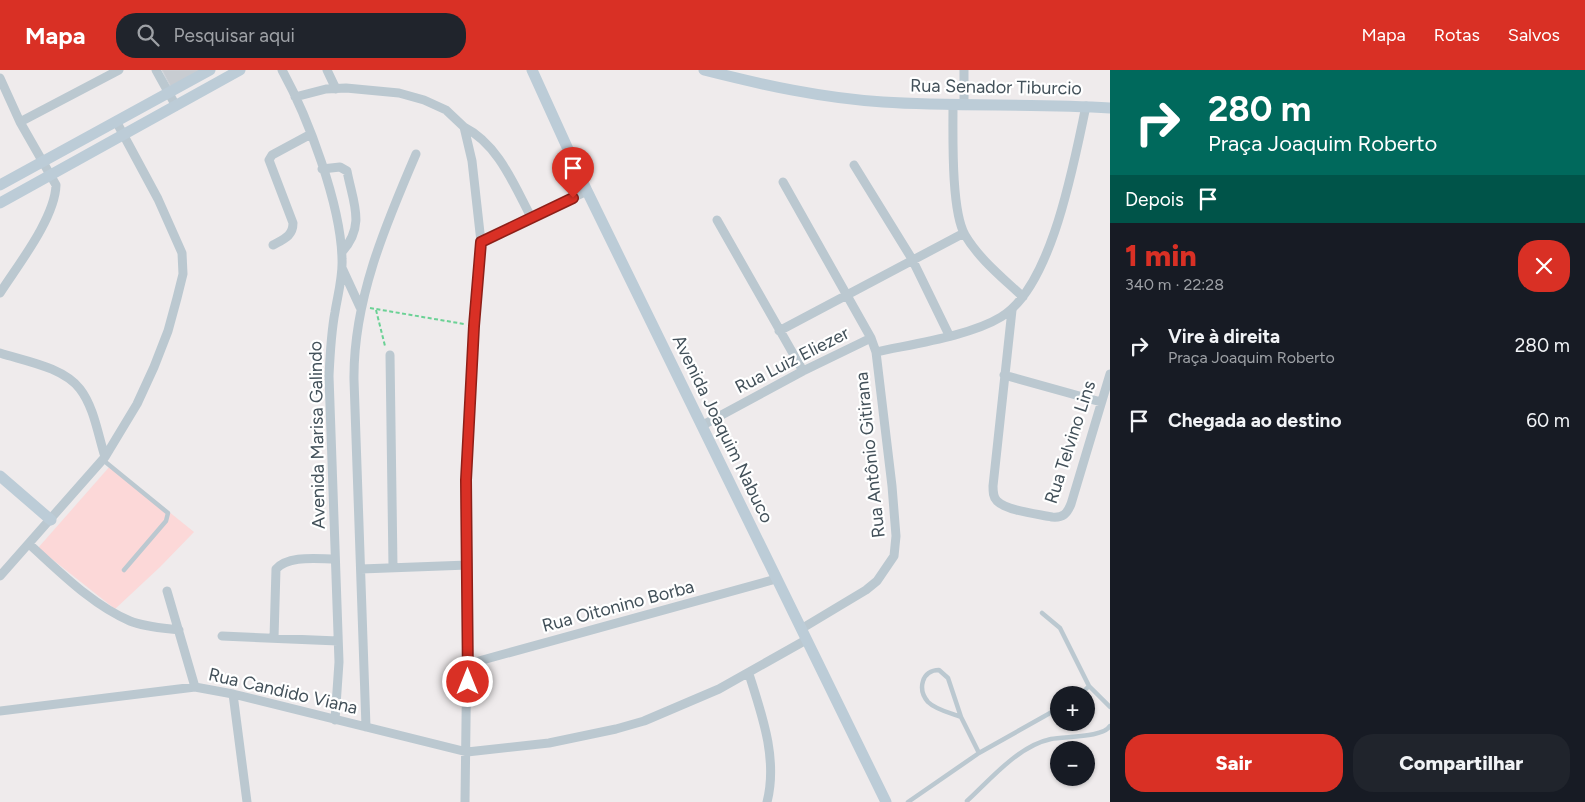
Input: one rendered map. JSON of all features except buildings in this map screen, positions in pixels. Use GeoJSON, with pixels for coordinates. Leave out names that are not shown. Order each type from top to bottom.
{"type":"FeatureCollection","features":[{"type":"Feature","properties":{"kind":"street"},"geometry":{"type":"LineString","coordinates":[[20,122],[119,70]]}},
{"type":"Feature","properties":{"kind":"street"},"geometry":{"type":"LineString","coordinates":[[156,70],[176,106]]}},
{"type":"Feature","properties":{"kind":"street"},"geometry":{"type":"LineString","coordinates":[[0,185],[210,70]]}},
{"type":"Feature","properties":{"kind":"street"},"geometry":{"type":"LineString","coordinates":[[0,203],[240,70]]}},
{"type":"Feature","properties":{"kind":"street","name":"Avenida Marisa Galindo"},"geometry":{"type":"LineString","coordinates":[[282,70],[296,96],[311,134],[337,223],[342,252],[342,268],[331,341],[329,376],[339,678],[335,720]]}},
{"type":"Feature","properties":{"kind":"street"},"geometry":{"type":"LineString","coordinates":[[327,70],[336,88]]}},
{"type":"Feature","properties":{"kind":"street","name":"Avenida Joaquim Nabuco"},"geometry":{"type":"LineString","coordinates":[[532,70],[587,191],[886,802]]}},
{"type":"Feature","properties":{"kind":"street","name":"Rua Senador Tiburcio"},"geometry":{"type":"LineString","coordinates":[[704,70],[762,85],[836,98],[958,105],[1086,106],[1110,108]]}},
{"type":"Feature","properties":{"kind":"street"},"geometry":{"type":"LineString","coordinates":[[964,70],[958,105],[956,188],[964,233],[973,247],[1023,297]]}},
{"type":"Feature","properties":{"kind":"street"},"geometry":{"type":"LineString","coordinates":[[0,78],[20,122],[56,185],[56,192],[51,207],[37,234],[0,293]]}},
{"type":"Feature","properties":{"kind":"street"},"geometry":{"type":"LineString","coordinates":[[296,96],[307,92],[336,88],[376,90],[424,100],[446,110],[490,147],[505,169],[531,217]]}},
{"type":"Feature","properties":{"kind":"street","name":"Rua Antônio Gitirana"},"geometry":{"type":"LineString","coordinates":[[801,629],[866,590],[877,581],[894,556],[896,536],[892,486],[876,352],[949,335],[998,319],[1012,310],[1023,297],[1038,270],[1054,228],[1069,183],[1086,106]]}},
{"type":"Feature","properties":{"kind":"street"},"geometry":{"type":"LineString","coordinates":[[0,576],[104,458],[137,404],[154,368],[168,331],[183,274],[182,254],[170,226],[116,122]]}},
{"type":"Feature","properties":{"kind":"street"},"geometry":{"type":"LineString","coordinates":[[464,127],[472,161],[481,242],[474,326],[466,480],[468,664],[465,802]]}},
{"type":"Feature","properties":{"kind":"street"},"geometry":{"type":"LineString","coordinates":[[273,245],[290,235],[293,230],[293,223],[269,160],[272,155],[311,134]]}},
{"type":"Feature","properties":{"kind":"street"},"geometry":{"type":"LineString","coordinates":[[366,727],[354,368],[355,340],[360,307],[381,242],[416,154]]}},
{"type":"Feature","properties":{"kind":"street"},"geometry":{"type":"LineString","coordinates":[[854,165],[912,259],[949,335]]}},
{"type":"Feature","properties":{"kind":"street"},"geometry":{"type":"LineString","coordinates":[[322,170],[335,166],[347,171],[357,220],[354,236],[342,252]]}},
{"type":"Feature","properties":{"kind":"street"},"geometry":{"type":"LineString","coordinates":[[783,182],[871,338],[876,352]]}},
{"type":"Feature","properties":{"kind":"street"},"geometry":{"type":"LineString","coordinates":[[481,242],[587,191]]}},
{"type":"Feature","properties":{"kind":"street"},"geometry":{"type":"LineString","coordinates":[[717,220],[803,371]]}},
{"type":"Feature","properties":{"kind":"street"},"geometry":{"type":"LineString","coordinates":[[779,331],[964,233]]}},
{"type":"Feature","properties":{"kind":"street"},"geometry":{"type":"LineString","coordinates":[[342,268],[360,307]]}},
{"type":"Feature","properties":{"kind":"street"},"geometry":{"type":"LineString","coordinates":[[1012,310],[1004,375],[1101,402]]}},
{"type":"Feature","properties":{"kind":"street","name":"Rua Luiz Eliezer"},"geometry":{"type":"LineString","coordinates":[[703,425],[803,371],[871,338]]}},
{"type":"Feature","properties":{"kind":"street"},"geometry":{"type":"LineString","coordinates":[[0,353],[43,367],[63,376],[79,388],[88,402],[104,458]]}},
{"type":"Feature","properties":{"kind":"street"},"geometry":{"type":"LineString","coordinates":[[390,355],[393,567]]}},
{"type":"Feature","properties":{"kind":"street","name":"Rua Telvino Lins"},"geometry":{"type":"LineString","coordinates":[[1004,375],[994,496],[998,502],[1007,506],[1059,518],[1065,514],[1071,504],[1110,374]]}},
{"type":"Feature","properties":{"kind":"street"},"geometry":{"type":"LineString","coordinates":[[0,476],[51,520]]}},
{"type":"Feature","properties":{"kind":"street"},"geometry":{"type":"LineString","coordinates":[[29,544],[106,608],[129,621],[179,630]]}},
{"type":"Feature","properties":{"kind":"street"},"geometry":{"type":"LineString","coordinates":[[274,638],[276,569],[281,564],[291,561],[335,559]]}},
{"type":"Feature","properties":{"kind":"street"},"geometry":{"type":"LineString","coordinates":[[361,568],[468,565]]}},
{"type":"Feature","properties":{"kind":"street","name":"Rua Oitonino Borba"},"geometry":{"type":"LineString","coordinates":[[468,664],[776,579]]}},
{"type":"Feature","properties":{"kind":"street"},"geometry":{"type":"LineString","coordinates":[[167,591],[195,687]]}},
{"type":"Feature","properties":{"kind":"street"},"geometry":{"type":"LineString","coordinates":[[222,636],[338,641]]}},
{"type":"Feature","properties":{"kind":"street"},"geometry":{"type":"LineString","coordinates":[[467,752],[550,743],[616,729],[669,712],[750,674],[806,640]]}},
{"type":"Feature","properties":{"kind":"street"},"geometry":{"type":"LineString","coordinates":[[750,674],[768,744],[771,778],[767,802]]}},
{"type":"Feature","properties":{"kind":"street","name":"Rua Candido Viana"},"geometry":{"type":"LineString","coordinates":[[0,710],[195,687],[233,694],[467,752]]}},
{"type":"Feature","properties":{"kind":"street"},"geometry":{"type":"LineString","coordinates":[[233,694],[247,802]]}},
{"type":"Feature","properties":{"kind":"lane"},"geometry":{"type":"LineString","coordinates":[[104,458],[168,513],[166,521],[124,570]]}},
{"type":"Feature","properties":{"kind":"lane"},"geometry":{"type":"LineString","coordinates":[[1042,613],[1060,628],[1089,686]]}},
{"type":"Feature","properties":{"kind":"lane"},"geometry":{"type":"LineString","coordinates":[[962,717],[935,707],[928,701],[922,683],[928,671],[939,670],[948,678],[962,717],[979,753]]}},
{"type":"Feature","properties":{"kind":"lane"},"geometry":{"type":"LineString","coordinates":[[1095,692],[1110,707]]}},
{"type":"Feature","properties":{"kind":"lane"},"geometry":{"type":"LineString","coordinates":[[908,802],[979,753],[1050,713]]}},
{"type":"Feature","properties":{"kind":"lane"},"geometry":{"type":"LineString","coordinates":[[967,801],[1022,752],[1037,743],[1051,739],[1102,733],[1110,726]]}},
{"type":"Feature","properties":{"kind":"path"},"geometry":{"type":"LineString","coordinates":[[360,307],[474,326]]}},
{"type":"Feature","properties":{"kind":"path"},"geometry":{"type":"LineString","coordinates":[[376,309],[382,340],[390,355]]}},
{"type":"Feature","properties":{"kind":"shaded area"},"geometry":{"type":"Polygon","coordinates":[[[111,465],[194,532],[115,609],[38,548],[111,465]]]}},
{"type":"Feature","properties":{"kind":"route"},"geometry":{"type":"LineString","coordinates":[[468,682],[466,480],[474,326],[481,242],[573,198]]}}]}
